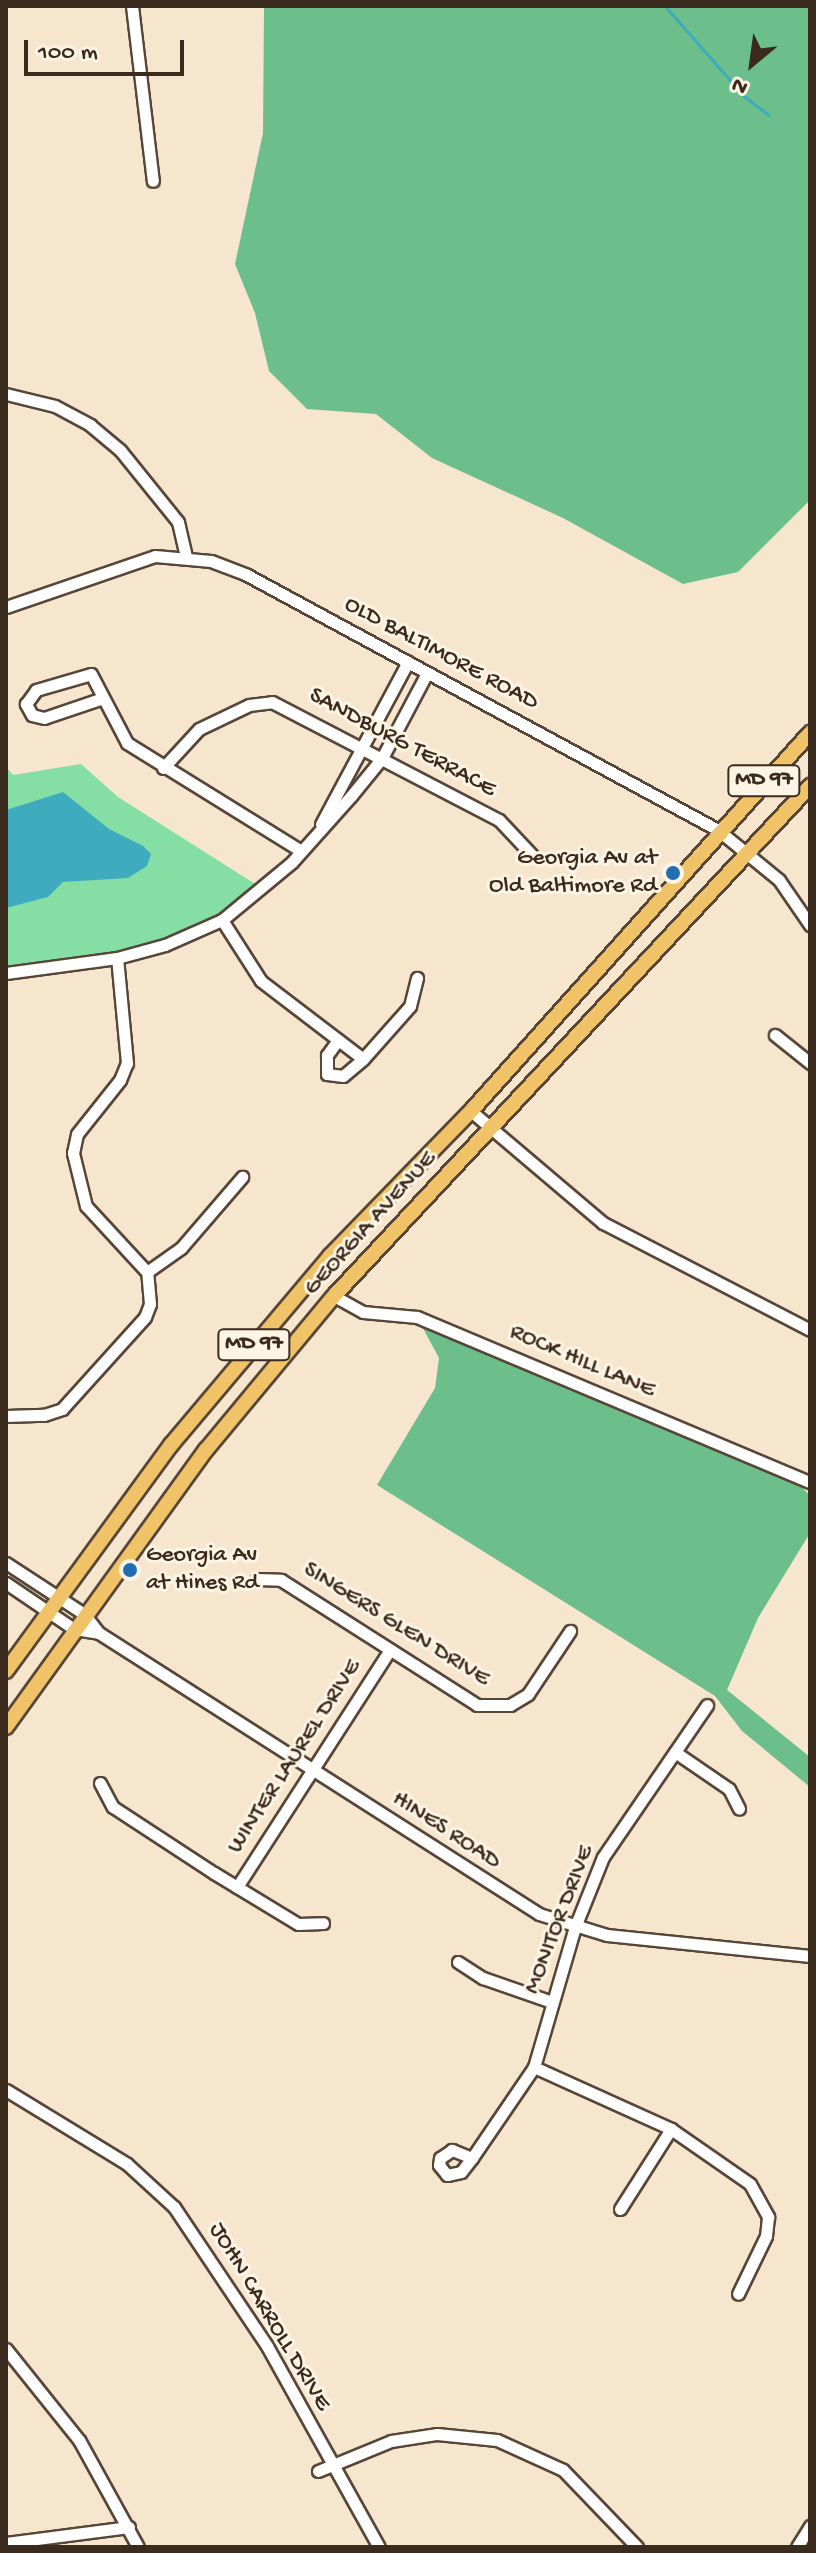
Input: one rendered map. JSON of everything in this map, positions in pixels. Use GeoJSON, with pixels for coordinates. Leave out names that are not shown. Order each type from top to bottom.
{"type":"FeatureCollection","features":[{"type":"Feature","properties":{"kind":"main road","name":"GEORGIA AVENUE"},"geometry":{"type":"LineString","coordinates":[[6,1671],[171,1445],[330,1256],[471,1111],[718,830],[810,733]]}},
{"type":"Feature","properties":{"kind":"main road","name":"GEORGIA AVENUE"},"geometry":{"type":"LineString","coordinates":[[6,1727],[84,1614],[206,1450],[334,1296],[810,786]]}},
{"type":"Feature","properties":{"kind":"street"},"geometry":{"type":"LineString","coordinates":[[132,6],[153,181]]}},
{"type":"Feature","properties":{"kind":"street"},"geometry":{"type":"LineString","coordinates":[[6,394],[55,406],[90,425],[120,450],[178,522],[186,557]]}},
{"type":"Feature","properties":{"kind":"street","name":"OLD BALTIMORE ROAD"},"geometry":{"type":"LineString","coordinates":[[6,607],[155,556],[186,557],[247,575],[718,830],[779,880],[810,925]]}},
{"type":"Feature","properties":{"kind":"street"},"geometry":{"type":"LineString","coordinates":[[316,834],[408,662]]}},
{"type":"Feature","properties":{"kind":"street"},"geometry":{"type":"LineString","coordinates":[[103,698],[44,718],[32,715],[26,704],[36,690],[86,673],[95,676],[127,743],[301,851]]}},
{"type":"Feature","properties":{"kind":"street"},"geometry":{"type":"LineString","coordinates":[[6,973],[117,958],[165,945],[222,920],[301,851],[382,758],[427,673]]}},
{"type":"Feature","properties":{"kind":"street","name":"SANDBURG TERRACE"},"geometry":{"type":"LineString","coordinates":[[163,768],[199,729],[260,702],[286,706],[499,820],[532,855]]}},
{"type":"Feature","properties":{"kind":"street"},"geometry":{"type":"LineString","coordinates":[[222,920],[261,981],[363,1059]]}},
{"type":"Feature","properties":{"kind":"street"},"geometry":{"type":"LineString","coordinates":[[6,1416],[54,1413],[76,1397],[145,1317],[151,1297],[147,1272],[89,1213],[73,1153],[77,1134],[120,1080],[127,1063],[117,958]]}},
{"type":"Feature","properties":{"kind":"street"},"geometry":{"type":"LineString","coordinates":[[338,1040],[327,1055],[327,1074],[343,1076],[363,1059],[410,1006],[417,978]]}},
{"type":"Feature","properties":{"kind":"street"},"geometry":{"type":"LineString","coordinates":[[775,1035],[810,1063]]}},
{"type":"Feature","properties":{"kind":"street"},"geometry":{"type":"LineString","coordinates":[[471,1111],[603,1223],[810,1330]]}},
{"type":"Feature","properties":{"kind":"street"},"geometry":{"type":"LineString","coordinates":[[147,1272],[181,1248],[242,1177]]}},
{"type":"Feature","properties":{"kind":"street","name":"ROCK HILL LANE"},"geometry":{"type":"LineString","coordinates":[[334,1296],[363,1312],[417,1317],[810,1482]]}},
{"type":"Feature","properties":{"kind":"street","name":"HINES ROAD"},"geometry":{"type":"LineString","coordinates":[[6,1563],[84,1614],[99,1633],[500,1893],[575,1927],[663,1943],[810,1956]]}},
{"type":"Feature","properties":{"kind":"street","name":"SINGERS GLEN DRIVE"},"geometry":{"type":"LineString","coordinates":[[257,1579],[281,1580],[477,1705],[495,1708],[528,1694],[570,1631]]}},
{"type":"Feature","properties":{"kind":"street"},"geometry":{"type":"LineString","coordinates":[[6,1583],[74,1629]]}},
{"type":"Feature","properties":{"kind":"street","name":"HINES ROAD"},"geometry":{"type":"LineString","coordinates":[[74,1629],[99,1633]]}},
{"type":"Feature","properties":{"kind":"street","name":"WINTER LAUREL DRIVE"},"geometry":{"type":"LineString","coordinates":[[237,1887],[389,1651]]}},
{"type":"Feature","properties":{"kind":"street","name":"MONITOR DRIVE"},"geometry":{"type":"LineString","coordinates":[[472,2158],[534,2067],[575,1927],[603,1857],[707,1705]]}},
{"type":"Feature","properties":{"kind":"street"},"geometry":{"type":"LineString","coordinates":[[675,1752],[729,1789],[739,1809]]}},
{"type":"Feature","properties":{"kind":"street"},"geometry":{"type":"LineString","coordinates":[[100,1783],[113,1807],[237,1887],[298,1924],[323,1923]]}},
{"type":"Feature","properties":{"kind":"street"},"geometry":{"type":"LineString","coordinates":[[458,1962],[497,1984],[552,2002]]}},
{"type":"Feature","properties":{"kind":"street"},"geometry":{"type":"LineString","coordinates":[[534,2067],[671,2129],[750,2184],[764,2205],[766,2236],[738,2294]]}},
{"type":"Feature","properties":{"kind":"street","name":"JOHN CARROLL DRIVE"},"geometry":{"type":"LineString","coordinates":[[6,2090],[127,2164],[174,2207],[267,2346],[379,2547]]}},
{"type":"Feature","properties":{"kind":"street"},"geometry":{"type":"LineString","coordinates":[[620,2209],[671,2129]]}},
{"type":"Feature","properties":{"kind":"street"},"geometry":{"type":"LineString","coordinates":[[6,2349],[79,2440],[138,2547]]}},
{"type":"Feature","properties":{"kind":"street"},"geometry":{"type":"LineString","coordinates":[[318,2471],[391,2441],[437,2434],[497,2440],[563,2470],[637,2547]]}},
{"type":"Feature","properties":{"kind":"street"},"geometry":{"type":"LineString","coordinates":[[797,2547],[810,2526]]}},
{"type":"Feature","properties":{"kind":"street"},"geometry":{"type":"LineString","coordinates":[[6,2543],[129,2527]]}},
{"type":"Feature","properties":{"kind":"green space"},"geometry":{"type":"Polygon","coordinates":[[[264,6],[810,6],[810,500],[738,572],[683,584],[563,518],[432,458],[376,414],[307,409],[269,371],[255,313],[235,264],[263,133],[264,6]]]}},
{"type":"Feature","properties":{"kind":"green space"},"geometry":{"type":"Polygon","coordinates":[[[81,764],[118,797],[263,889],[222,920],[165,945],[6,973],[6,767],[13,775],[81,764]]]}},
{"type":"Feature","properties":{"kind":"green space"},"geometry":{"type":"Polygon","coordinates":[[[417,1317],[787,1471],[810,1496],[810,1533],[758,1618],[727,1690],[810,1757],[810,1787],[742,1731],[715,1696],[377,1485],[435,1388],[439,1358],[417,1317]]]}},
{"type":"Feature","properties":{"kind":"water"},"geometry":{"type":"Polygon","coordinates":[[[63,792],[109,829],[143,846],[151,854],[147,866],[128,878],[63,882],[48,897],[6,908],[6,810],[63,792]]]}},
{"type":"Feature","properties":{"kind":"waterway"},"geometry":{"type":"LineString","coordinates":[[665,6],[744,96],[768,115]]}},
{"type":"Feature","properties":{"kind":"place","name":"Georgia Av at Old Baltimore Rd"},"geometry":{"type":"Point","coordinates":[673,873]}},
{"type":"Feature","properties":{"kind":"place","name":"Georgia Av at Hines Rd"},"geometry":{"type":"Point","coordinates":[130,1570]}}]}
